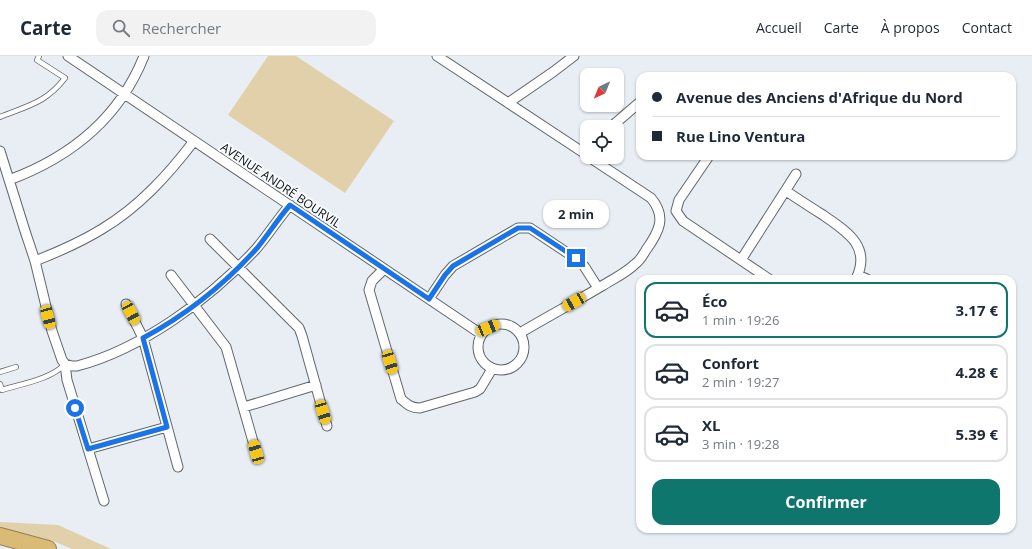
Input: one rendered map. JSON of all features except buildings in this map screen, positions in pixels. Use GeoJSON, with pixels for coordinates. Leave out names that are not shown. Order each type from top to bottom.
{"type":"FeatureCollection","features":[{"type":"Feature","properties":{"kind":"highway"},"geometry":{"type":"LineString","coordinates":[[0,536],[48,549]]}},
{"type":"Feature","properties":{"kind":"highway"},"geometry":{"type":"LineString","coordinates":[[0,547],[4,549]]}},
{"type":"Feature","properties":{"kind":"street"},"geometry":{"type":"LineString","coordinates":[[9,180],[43,166],[75,146],[103,121],[125,94],[134,79],[144,56]]}},
{"type":"Feature","properties":{"kind":"street"},"geometry":{"type":"LineString","coordinates":[[508,103],[574,56]]}},
{"type":"Feature","properties":{"kind":"street","name":"AVENUE ANDRÉ BOURVIL"},"geometry":{"type":"LineString","coordinates":[[72,57],[481,334]]}},
{"type":"Feature","properties":{"kind":"street"},"geometry":{"type":"LineString","coordinates":[[441,57],[508,103],[580,148]]}},
{"type":"Feature","properties":{"kind":"street"},"geometry":{"type":"LineString","coordinates":[[619,120],[636,105]]}},
{"type":"Feature","properties":{"kind":"street"},"geometry":{"type":"LineString","coordinates":[[35,261],[80,241],[119,218],[164,178],[194,141]]}},
{"type":"Feature","properties":{"kind":"street"},"geometry":{"type":"LineString","coordinates":[[0,151],[24,231],[35,261],[52,331],[62,360],[65,364],[67,380],[104,501]]}},
{"type":"Feature","properties":{"kind":"street"},"geometry":{"type":"LineString","coordinates":[[676,212],[679,200],[706,160]]}},
{"type":"Feature","properties":{"kind":"street"},"geometry":{"type":"LineString","coordinates":[[520,333],[598,288],[636,264],[658,231],[660,214],[657,206],[651,198],[600,164]]}},
{"type":"Feature","properties":{"kind":"street"},"geometry":{"type":"LineString","coordinates":[[740,260],[796,174]]}},
{"type":"Feature","properties":{"kind":"street"},"geometry":{"type":"LineString","coordinates":[[786,191],[844,230],[854,239],[860,256],[860,268],[858,275]]}},
{"type":"Feature","properties":{"kind":"street"},"geometry":{"type":"LineString","coordinates":[[65,364],[72,366],[87,363],[127,346],[171,321],[194,305],[239,267],[266,237],[290,205]]}},
{"type":"Feature","properties":{"kind":"street"},"geometry":{"type":"LineString","coordinates":[[660,214],[676,212]]}},
{"type":"Feature","properties":{"kind":"street"},"geometry":{"type":"LineString","coordinates":[[676,212],[683,221],[763,275]]}},
{"type":"Feature","properties":{"kind":"street"},"geometry":{"type":"LineString","coordinates":[[429,299],[453,266],[518,228],[530,228],[576,258],[584,266],[598,288]]}},
{"type":"Feature","properties":{"kind":"street"},"geometry":{"type":"LineString","coordinates":[[210,239],[299,328],[327,426]]}},
{"type":"Feature","properties":{"kind":"street"},"geometry":{"type":"LineString","coordinates":[[384,269],[372,281],[369,290],[402,399],[407,404],[412,408],[420,408],[475,392],[480,389],[492,368]]}},
{"type":"Feature","properties":{"kind":"street"},"geometry":{"type":"LineString","coordinates":[[171,275],[226,347],[256,452]]}},
{"type":"Feature","properties":{"kind":"street"},"geometry":{"type":"LineString","coordinates":[[126,304],[143,338],[178,467]]}},
{"type":"Feature","properties":{"kind":"street"},"geometry":{"type":"LineString","coordinates":[[496,324],[505,324],[513,327],[520,333],[524,342],[524,351],[521,359],[515,366],[508,369],[500,370],[492,368],[482,361],[477,350],[481,334],[496,324]]}},
{"type":"Feature","properties":{"kind":"street"},"geometry":{"type":"LineString","coordinates":[[244,407],[316,385]]}},
{"type":"Feature","properties":{"kind":"street"},"geometry":{"type":"LineString","coordinates":[[88,449],[167,427]]}},
{"type":"Feature","properties":{"kind":"lane"},"geometry":{"type":"LineString","coordinates":[[0,117],[42,100],[57,88],[65,78],[38,58]]}},
{"type":"Feature","properties":{"kind":"lane"},"geometry":{"type":"LineString","coordinates":[[0,384],[2,390],[54,372],[65,364]]}},
{"type":"Feature","properties":{"kind":"lane"},"geometry":{"type":"LineString","coordinates":[[0,372],[16,367]]}},
{"type":"Feature","properties":{"kind":"shaded area"},"geometry":{"type":"Polygon","coordinates":[[[268,56],[296,56],[394,121],[345,193],[228,115],[268,56]]]}},
{"type":"Feature","properties":{"kind":"shaded area"},"geometry":{"type":"Polygon","coordinates":[[[0,522],[58,525],[111,549],[72,549],[53,541],[21,533],[0,532],[0,522]]]}},
{"type":"Feature","properties":{"kind":"route"},"geometry":{"type":"LineString","coordinates":[[75,408],[88,449],[167,427],[143,338],[194,305],[239,267],[290,205],[429,299],[453,266],[514,229],[523,227],[530,228],[576,258]]}}]}
